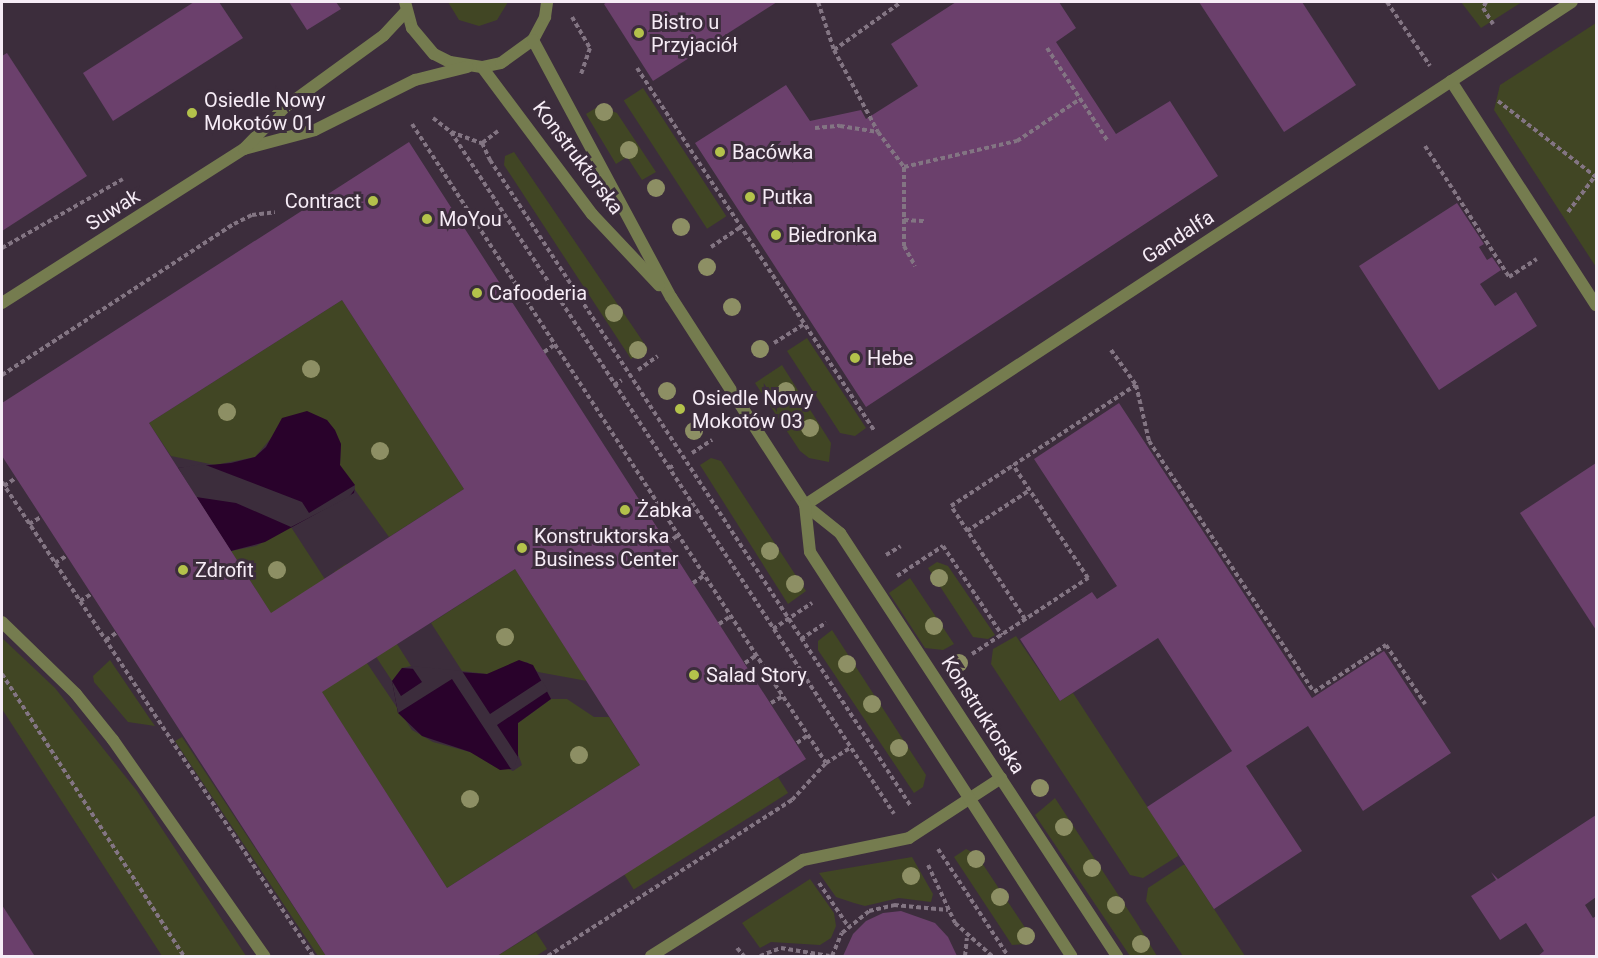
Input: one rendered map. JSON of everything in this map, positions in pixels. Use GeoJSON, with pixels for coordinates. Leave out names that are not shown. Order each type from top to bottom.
{"type":"FeatureCollection","features":[{"type":"Feature","properties":{"kind":"street"},"geometry":{"type":"LineString","coordinates":[[405,6],[412,27],[434,54],[467,67],[482,67],[510,58],[533,40],[545,17],[548,2]]}},
{"type":"Feature","properties":{"kind":"street","name":"Gandalfa"},"geometry":{"type":"LineString","coordinates":[[805,505],[1572,2]]}},
{"type":"Feature","properties":{"kind":"street","name":"Suwak"},"geometry":{"type":"LineString","coordinates":[[2,303],[244,149],[285,107],[384,35],[405,6]]}},
{"type":"Feature","properties":{"kind":"street","name":"Konstruktorska"},"geometry":{"type":"LineString","coordinates":[[533,40],[670,297],[805,505],[840,533],[1117,957]]}},
{"type":"Feature","properties":{"kind":"street","name":"Suwak"},"geometry":{"type":"LineString","coordinates":[[244,149],[315,130],[416,80],[467,67]]}},
{"type":"Feature","properties":{"kind":"street","name":"Konstruktorska"},"geometry":{"type":"LineString","coordinates":[[482,67],[592,214],[670,297]]}},
{"type":"Feature","properties":{"kind":"street"},"geometry":{"type":"LineString","coordinates":[[1451,81],[1596,305]]}},
{"type":"Feature","properties":{"kind":"street","name":"Konstruktorska"},"geometry":{"type":"LineString","coordinates":[[805,505],[810,552],[1071,957]]}},
{"type":"Feature","properties":{"kind":"street"},"geometry":{"type":"LineString","coordinates":[[2,622],[76,694],[113,740],[264,957]]}},
{"type":"Feature","properties":{"kind":"street"},"geometry":{"type":"LineString","coordinates":[[651,957],[803,860],[909,838],[1000,778]]}},
{"type":"Feature","properties":{"kind":"path"},"geometry":{"type":"LineString","coordinates":[[819,2],[834,50],[878,132],[904,167],[904,246],[915,266]]}},
{"type":"Feature","properties":{"kind":"path"},"geometry":{"type":"LineString","coordinates":[[834,50],[901,2]]}},
{"type":"Feature","properties":{"kind":"path"},"geometry":{"type":"LineString","coordinates":[[1387,2],[1431,68]]}},
{"type":"Feature","properties":{"kind":"path"},"geometry":{"type":"LineString","coordinates":[[1486,2],[1483,8],[1495,26]]}},
{"type":"Feature","properties":{"kind":"path"},"geometry":{"type":"LineString","coordinates":[[575,20],[590,48],[587,66],[579,75]]}},
{"type":"Feature","properties":{"kind":"path"},"geometry":{"type":"LineString","coordinates":[[1047,48],[1107,140]]}},
{"type":"Feature","properties":{"kind":"path"},"geometry":{"type":"LineString","coordinates":[[637,68],[874,431]]}},
{"type":"Feature","properties":{"kind":"path"},"geometry":{"type":"LineString","coordinates":[[904,167],[1017,141],[1080,99]]}},
{"type":"Feature","properties":{"kind":"path"},"geometry":{"type":"LineString","coordinates":[[1425,146],[1509,277],[1554,241],[1596,176],[1492,100]]}},
{"type":"Feature","properties":{"kind":"path"},"geometry":{"type":"LineString","coordinates":[[433,118],[451,132],[482,143],[909,805]]}},
{"type":"Feature","properties":{"kind":"path"},"geometry":{"type":"LineString","coordinates":[[412,123],[826,763]]}},
{"type":"Feature","properties":{"kind":"path"},"geometry":{"type":"LineString","coordinates":[[815,128],[840,126],[878,132]]}},
{"type":"Feature","properties":{"kind":"path"},"geometry":{"type":"LineString","coordinates":[[482,143],[504,127]]}},
{"type":"Feature","properties":{"kind":"path"},"geometry":{"type":"LineString","coordinates":[[451,132],[894,814]]}},
{"type":"Feature","properties":{"kind":"path"},"geometry":{"type":"LineString","coordinates":[[475,170],[482,165]]}},
{"type":"Feature","properties":{"kind":"path"},"geometry":{"type":"LineString","coordinates":[[2,248],[123,179]]}},
{"type":"Feature","properties":{"kind":"path"},"geometry":{"type":"LineString","coordinates":[[2,375],[234,224],[252,215],[275,212]]}},
{"type":"Feature","properties":{"kind":"path"},"geometry":{"type":"LineString","coordinates":[[904,220],[926,221]]}},
{"type":"Feature","properties":{"kind":"path"},"geometry":{"type":"LineString","coordinates":[[711,247],[741,227]]}},
{"type":"Feature","properties":{"kind":"path"},"geometry":{"type":"LineString","coordinates":[[774,343],[805,324]]}},
{"type":"Feature","properties":{"kind":"path"},"geometry":{"type":"LineString","coordinates":[[544,352],[556,344]]}},
{"type":"Feature","properties":{"kind":"path"},"geometry":{"type":"LineString","coordinates":[[1112,350],[1136,385],[1149,441],[1314,692],[1386,645],[1425,704]]}},
{"type":"Feature","properties":{"kind":"path"},"geometry":{"type":"LineString","coordinates":[[638,370],[658,356]]}},
{"type":"Feature","properties":{"kind":"path"},"geometry":{"type":"LineString","coordinates":[[614,385],[622,380]]}},
{"type":"Feature","properties":{"kind":"path"},"geometry":{"type":"LineString","coordinates":[[1025,619],[951,506],[1136,385]]}},
{"type":"Feature","properties":{"kind":"path"},"geometry":{"type":"LineString","coordinates":[[692,453],[712,440]]}},
{"type":"Feature","properties":{"kind":"path"},"geometry":{"type":"LineString","coordinates":[[669,468],[675,465]]}},
{"type":"Feature","properties":{"kind":"path"},"geometry":{"type":"LineString","coordinates":[[972,654],[1088,578],[1013,465]]}},
{"type":"Feature","properties":{"kind":"path"},"geometry":{"type":"LineString","coordinates":[[16,478],[3,484],[313,957]]}},
{"type":"Feature","properties":{"kind":"path"},"geometry":{"type":"LineString","coordinates":[[967,531],[1030,490]]}},
{"type":"Feature","properties":{"kind":"path"},"geometry":{"type":"LineString","coordinates":[[29,524],[41,517]]}},
{"type":"Feature","properties":{"kind":"path"},"geometry":{"type":"LineString","coordinates":[[667,543],[680,534]]}},
{"type":"Feature","properties":{"kind":"path"},"geometry":{"type":"LineString","coordinates":[[55,563],[66,556]]}},
{"type":"Feature","properties":{"kind":"path"},"geometry":{"type":"LineString","coordinates":[[693,583],[705,575]]}},
{"type":"Feature","properties":{"kind":"path"},"geometry":{"type":"LineString","coordinates":[[80,601],[91,594]]}},
{"type":"Feature","properties":{"kind":"path"},"geometry":{"type":"LineString","coordinates":[[719,624],[732,616]]}},
{"type":"Feature","properties":{"kind":"path"},"geometry":{"type":"LineString","coordinates":[[106,640],[116,633]]}},
{"type":"Feature","properties":{"kind":"path"},"geometry":{"type":"LineString","coordinates":[[745,663],[757,655]]}},
{"type":"Feature","properties":{"kind":"path"},"geometry":{"type":"LineString","coordinates":[[2,674],[184,957]]}},
{"type":"Feature","properties":{"kind":"path"},"geometry":{"type":"LineString","coordinates":[[771,703],[783,695]]}},
{"type":"Feature","properties":{"kind":"path"},"geometry":{"type":"LineString","coordinates":[[796,743],[808,735]]}},
{"type":"Feature","properties":{"kind":"path"},"geometry":{"type":"LineString","coordinates":[[548,957],[792,800],[826,763],[850,748]]}},
{"type":"Feature","properties":{"kind":"path"},"geometry":{"type":"LineString","coordinates":[[934,843],[1008,957]]}},
{"type":"Feature","properties":{"kind":"path"},"geometry":{"type":"LineString","coordinates":[[803,860],[848,926]]}},
{"type":"Feature","properties":{"kind":"path"},"geometry":{"type":"LineString","coordinates":[[928,865],[948,910],[967,938],[992,957]]}},
{"type":"Feature","properties":{"kind":"path"},"geometry":{"type":"LineString","coordinates":[[760,957],[776,948],[831,957],[848,926],[868,911],[884,907],[948,910]]}},
{"type":"Feature","properties":{"kind":"path"},"geometry":{"type":"LineString","coordinates":[[965,957],[967,938]]}},
{"type":"Feature","properties":{"kind":"path"},"geometry":{"type":"LineString","coordinates":[[737,948],[744,957]]}},
{"type":"Feature","properties":{"kind":"path"},"geometry":{"type":"LineString","coordinates":[[776,948],[777,957]]}},
{"type":"Feature","properties":{"kind":"green space"},"geometry":{"type":"Polygon","coordinates":[[[448,2],[508,2],[497,20],[479,26],[459,20],[448,2]]]}},
{"type":"Feature","properties":{"kind":"green space"},"geometry":{"type":"Polygon","coordinates":[[[1461,2],[1522,2],[1481,28],[1461,2]]]}},
{"type":"Feature","properties":{"kind":"green space"},"geometry":{"type":"Polygon","coordinates":[[[1596,23],[1596,267],[1494,110],[1500,85],[1596,23]]]}},
{"type":"Feature","properties":{"kind":"green space"},"geometry":{"type":"Polygon","coordinates":[[[643,88],[726,216],[707,229],[624,101],[643,88]]]}},
{"type":"Feature","properties":{"kind":"green space"},"geometry":{"type":"Polygon","coordinates":[[[599,106],[617,113],[656,172],[642,180],[627,157],[616,164],[586,114],[599,106]]]}},
{"type":"Feature","properties":{"kind":"green space"},"geometry":{"type":"Polygon","coordinates":[[[514,152],[648,349],[631,359],[504,165],[505,156],[514,152]]]}},
{"type":"Feature","properties":{"kind":"green space"},"geometry":{"type":"Polygon","coordinates":[[[342,300],[464,489],[389,537],[345,476],[340,465],[341,444],[327,420],[272,437],[255,457],[215,465],[171,456],[149,423],[342,300]]]}},
{"type":"Feature","properties":{"kind":"green space"},"geometry":{"type":"Polygon","coordinates":[[[807,338],[866,428],[855,436],[840,433],[787,351],[807,338]]]}},
{"type":"Feature","properties":{"kind":"green space"},"geometry":{"type":"Polygon","coordinates":[[[782,365],[831,443],[829,462],[809,458],[800,451],[755,383],[782,365]]]}},
{"type":"Feature","properties":{"kind":"green space"},"geometry":{"type":"Polygon","coordinates":[[[711,458],[721,461],[806,591],[788,604],[700,465],[711,458]]]}},
{"type":"Feature","properties":{"kind":"green space"},"geometry":{"type":"Polygon","coordinates":[[[291,527],[332,590],[322,596],[412,730],[433,742],[470,752],[513,771],[522,765],[517,751],[518,723],[551,699],[567,699],[594,717],[609,717],[640,765],[447,888],[231,551],[256,546],[291,527]]]}},
{"type":"Feature","properties":{"kind":"green space"},"geometry":{"type":"Polygon","coordinates":[[[937,562],[948,566],[995,635],[988,639],[973,637],[928,568],[937,562]]]}},
{"type":"Feature","properties":{"kind":"green space"},"geometry":{"type":"Polygon","coordinates":[[[346,564],[411,666],[402,668],[392,681],[338,599],[334,572],[346,564]]]}},
{"type":"Feature","properties":{"kind":"green space"},"geometry":{"type":"Polygon","coordinates":[[[515,569],[587,681],[538,672],[527,662],[487,674],[462,671],[431,623],[515,569]]]}},
{"type":"Feature","properties":{"kind":"green space"},"geometry":{"type":"Polygon","coordinates":[[[910,578],[954,644],[943,650],[925,648],[889,593],[910,578]]]}},
{"type":"Feature","properties":{"kind":"green space"},"geometry":{"type":"Polygon","coordinates":[[[832,630],[926,775],[923,787],[914,793],[818,650],[818,641],[832,630]]]}},
{"type":"Feature","properties":{"kind":"green space"},"geometry":{"type":"Polygon","coordinates":[[[1016,636],[1060,701],[1073,693],[1177,852],[1178,856],[1143,878],[1130,875],[991,664],[993,649],[1016,636]]]}},
{"type":"Feature","properties":{"kind":"green space"},"geometry":{"type":"Polygon","coordinates":[[[2,638],[55,688],[137,791],[246,956],[162,956],[2,709],[2,638]]]}},
{"type":"Feature","properties":{"kind":"green space"},"geometry":{"type":"Polygon","coordinates":[[[110,660],[155,726],[128,722],[94,682],[93,676],[110,660]]]}},
{"type":"Feature","properties":{"kind":"green space"},"geometry":{"type":"Polygon","coordinates":[[[182,737],[326,956],[318,956],[175,741],[182,737]]]}},
{"type":"Feature","properties":{"kind":"green space"},"geometry":{"type":"Polygon","coordinates":[[[778,777],[788,793],[634,890],[624,873],[778,777]]]}},
{"type":"Feature","properties":{"kind":"green space"},"geometry":{"type":"Polygon","coordinates":[[[1055,798],[1157,956],[1130,956],[1035,815],[1055,798]]]}},
{"type":"Feature","properties":{"kind":"green space"},"geometry":{"type":"Polygon","coordinates":[[[966,849],[976,854],[1030,935],[1025,944],[1012,945],[954,857],[966,849]]]}},
{"type":"Feature","properties":{"kind":"green space"},"geometry":{"type":"Polygon","coordinates":[[[912,857],[933,894],[931,902],[899,898],[865,906],[836,897],[819,873],[912,857]]]}},
{"type":"Feature","properties":{"kind":"green space"},"geometry":{"type":"Polygon","coordinates":[[[1183,865],[1245,956],[1183,956],[1146,901],[1148,888],[1183,865]]]}},
{"type":"Feature","properties":{"kind":"green space"},"geometry":{"type":"Polygon","coordinates":[[[810,879],[834,913],[836,926],[831,938],[820,945],[771,942],[760,948],[742,923],[810,879]]]}},
{"type":"Feature","properties":{"kind":"green space"},"geometry":{"type":"Polygon","coordinates":[[[536,932],[547,949],[536,956],[497,956],[536,932]]]}},
{"type":"Feature","properties":{"kind":"shaded area"},"geometry":{"type":"Polygon","coordinates":[[[307,411],[327,420],[335,430],[341,444],[340,465],[355,485],[354,493],[265,542],[231,551],[178,468],[231,463],[255,457],[266,447],[282,418],[307,411]]]}},
{"type":"Feature","properties":{"kind":"shaded area"},"geometry":{"type":"Polygon","coordinates":[[[519,660],[533,665],[551,699],[518,723],[518,757],[511,769],[500,770],[470,752],[422,736],[398,713],[392,681],[402,668],[487,674],[519,660]]]}},
{"type":"Feature","properties":{"kind":"pier"},"geometry":{"type":"Polygon","coordinates":[[[203,464],[302,502],[309,513],[355,485],[355,489],[349,497],[291,527],[236,503],[196,497],[178,468],[203,464]]]}},
{"type":"Feature","properties":{"kind":"pier"},"geometry":{"type":"Polygon","coordinates":[[[411,666],[462,671],[490,714],[542,680],[548,691],[497,725],[518,757],[515,765],[511,769],[452,679],[398,713],[392,681],[401,696],[422,682],[411,666]]]}},
{"type":"Feature","properties":{"kind":"building"},"geometry":{"type":"Polygon","coordinates":[[[194,2],[219,2],[243,38],[113,121],[83,73],[194,2]]]}},
{"type":"Feature","properties":{"kind":"building"},"geometry":{"type":"Polygon","coordinates":[[[289,2],[336,2],[341,9],[307,30],[289,2]]]}},
{"type":"Feature","properties":{"kind":"building"},"geometry":{"type":"Polygon","coordinates":[[[607,2],[777,2],[653,81],[604,4],[607,2]]]}},
{"type":"Feature","properties":{"kind":"building"},"geometry":{"type":"Polygon","coordinates":[[[956,2],[1059,2],[1076,28],[1056,42],[1116,134],[1170,101],[1218,176],[866,407],[695,143],[786,85],[810,121],[861,110],[866,119],[918,86],[891,44],[956,2]]]}},
{"type":"Feature","properties":{"kind":"building"},"geometry":{"type":"Polygon","coordinates":[[[1199,2],[1302,2],[1356,85],[1284,132],[1199,2]]]}},
{"type":"Feature","properties":{"kind":"building"},"geometry":{"type":"Polygon","coordinates":[[[7,53],[87,176],[2,231],[2,56],[7,53]]]}},
{"type":"Feature","properties":{"kind":"building","name":"Konstruktorska Business Center"},"geometry":{"type":"Polygon","coordinates":[[[409,142],[806,759],[497,956],[326,956],[2,456],[2,403],[409,142]],[[342,300],[149,423],[271,613],[464,489],[342,300]],[[515,569],[322,692],[447,888],[640,765],[515,569]]]}},
{"type":"Feature","properties":{"kind":"building"},"geometry":{"type":"Polygon","coordinates":[[[1457,203],[1484,244],[1479,247],[1487,260],[1492,257],[1501,270],[1480,284],[1495,306],[1516,292],[1537,326],[1439,390],[1359,266],[1457,203]]]}},
{"type":"Feature","properties":{"kind":"building"},"geometry":{"type":"Polygon","coordinates":[[[1119,403],[1312,698],[1384,651],[1451,753],[1363,811],[1308,726],[1246,766],[1302,851],[1214,909],[1147,807],[1232,751],[1158,638],[1060,701],[1020,639],[1092,592],[1097,599],[1117,586],[1034,459],[1119,403]]]}},
{"type":"Feature","properties":{"kind":"building"},"geometry":{"type":"Polygon","coordinates":[[[1596,463],[1596,630],[1520,513],[1596,463]]]}},
{"type":"Feature","properties":{"kind":"building"},"geometry":{"type":"Polygon","coordinates":[[[1596,815],[1596,897],[1585,905],[1593,918],[1596,916],[1596,956],[1538,956],[1544,951],[1526,923],[1500,940],[1471,896],[1496,880],[1491,872],[1498,879],[1596,815]]]}},
{"type":"Feature","properties":{"kind":"building"},"geometry":{"type":"Polygon","coordinates":[[[2,905],[34,955],[2,956],[2,905]]]}},
{"type":"Feature","properties":{"kind":"building"},"geometry":{"type":"Polygon","coordinates":[[[901,911],[935,923],[948,937],[957,956],[843,956],[853,934],[866,921],[883,913],[901,911]]]}},
{"type":"Feature","properties":{"kind":"place","name":"Bistro u Przyjaciół"},"geometry":{"type":"Point","coordinates":[639,33]}},
{"type":"Feature","properties":{"kind":"place","name":"Osiedle Nowy Mokotów 01"},"geometry":{"type":"Point","coordinates":[192,113]}},
{"type":"Feature","properties":{"kind":"place","name":"Bacówka"},"geometry":{"type":"Point","coordinates":[720,152]}},
{"type":"Feature","properties":{"kind":"place","name":"Putka"},"geometry":{"type":"Point","coordinates":[750,197]}},
{"type":"Feature","properties":{"kind":"place","name":"Contract"},"geometry":{"type":"Point","coordinates":[373,201]}},
{"type":"Feature","properties":{"kind":"place","name":"MoYou"},"geometry":{"type":"Point","coordinates":[427,219]}},
{"type":"Feature","properties":{"kind":"place","name":"Biedronka"},"geometry":{"type":"Point","coordinates":[776,235]}},
{"type":"Feature","properties":{"kind":"place","name":"Cafooderia"},"geometry":{"type":"Point","coordinates":[477,293]}},
{"type":"Feature","properties":{"kind":"place","name":"Hebe"},"geometry":{"type":"Point","coordinates":[855,358]}},
{"type":"Feature","properties":{"kind":"place","name":"Osiedle Nowy Mokotów 03"},"geometry":{"type":"Point","coordinates":[680,409]}},
{"type":"Feature","properties":{"kind":"place","name":"Żabka"},"geometry":{"type":"Point","coordinates":[625,510]}},
{"type":"Feature","properties":{"kind":"place","name":"Konstruktorska Business Center"},"geometry":{"type":"Point","coordinates":[522,548]}},
{"type":"Feature","properties":{"kind":"place","name":"Zdrofit"},"geometry":{"type":"Point","coordinates":[183,570]}},
{"type":"Feature","properties":{"kind":"place","name":"Salad Story"},"geometry":{"type":"Point","coordinates":[694,675]}}]}
